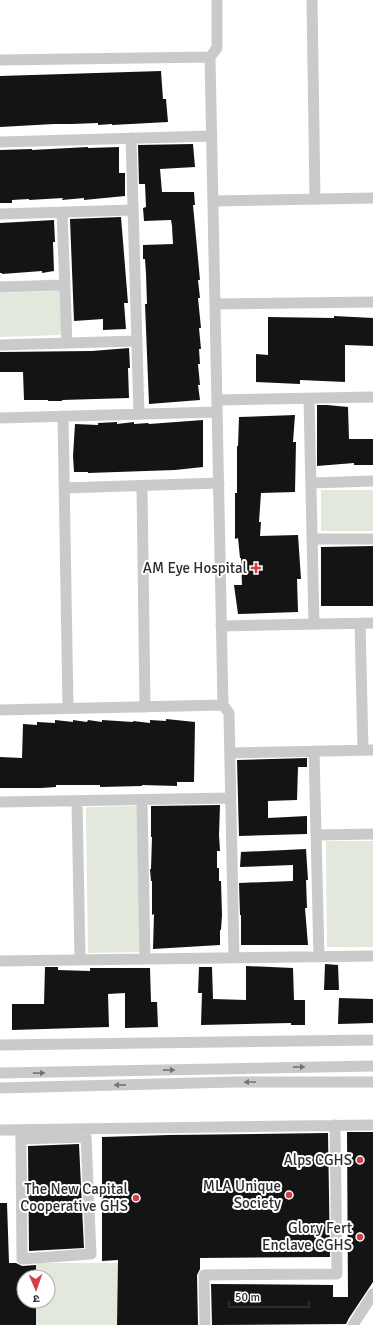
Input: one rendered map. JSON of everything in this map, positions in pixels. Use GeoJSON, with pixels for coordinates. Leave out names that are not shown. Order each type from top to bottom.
{"type":"FeatureCollection","features":[{"type":"Feature","properties":{"kind":"street"},"geometry":{"type":"LineString","coordinates":[[217,0],[218,48],[210,57],[223,705],[229,713],[234,958]]}},
{"type":"Feature","properties":{"kind":"street"},"geometry":{"type":"LineString","coordinates":[[312,0],[315,199]]}},
{"type":"Feature","properties":{"kind":"street"},"geometry":{"type":"LineString","coordinates":[[0,60],[210,57]]}},
{"type":"Feature","properties":{"kind":"street"},"geometry":{"type":"LineString","coordinates":[[0,142],[212,136]]}},
{"type":"Feature","properties":{"kind":"street"},"geometry":{"type":"LineString","coordinates":[[131,138],[139,414]]}},
{"type":"Feature","properties":{"kind":"street"},"geometry":{"type":"LineString","coordinates":[[213,201],[373,198]]}},
{"type":"Feature","properties":{"kind":"street"},"geometry":{"type":"LineString","coordinates":[[0,214],[133,210]]}},
{"type":"Feature","properties":{"kind":"street"},"geometry":{"type":"LineString","coordinates":[[62,212],[67,343]]}},
{"type":"Feature","properties":{"kind":"street"},"geometry":{"type":"LineString","coordinates":[[0,287],[64,285]]}},
{"type":"Feature","properties":{"kind":"street"},"geometry":{"type":"LineString","coordinates":[[215,304],[373,302]]}},
{"type":"Feature","properties":{"kind":"street"},"geometry":{"type":"LineString","coordinates":[[0,345],[137,341]]}},
{"type":"Feature","properties":{"kind":"street"},"geometry":{"type":"LineString","coordinates":[[0,418],[139,414],[309,399],[373,398]]}},
{"type":"Feature","properties":{"kind":"street"},"geometry":{"type":"LineString","coordinates":[[309,399],[314,624]]}},
{"type":"Feature","properties":{"kind":"street"},"geometry":{"type":"LineString","coordinates":[[63,416],[68,708]]}},
{"type":"Feature","properties":{"kind":"street"},"geometry":{"type":"LineString","coordinates":[[311,483],[373,481]]}},
{"type":"Feature","properties":{"kind":"street"},"geometry":{"type":"LineString","coordinates":[[64,488],[219,483]]}},
{"type":"Feature","properties":{"kind":"street"},"geometry":{"type":"LineString","coordinates":[[142,486],[145,707]]}},
{"type":"Feature","properties":{"kind":"street"},"geometry":{"type":"LineString","coordinates":[[312,539],[373,539]]}},
{"type":"Feature","properties":{"kind":"street"},"geometry":{"type":"LineString","coordinates":[[230,753],[368,750],[360,623]]}},
{"type":"Feature","properties":{"kind":"street"},"geometry":{"type":"LineString","coordinates":[[221,626],[373,623]]}},
{"type":"Feature","properties":{"kind":"street"},"geometry":{"type":"LineString","coordinates":[[0,710],[223,705]]}},
{"type":"Feature","properties":{"kind":"street"},"geometry":{"type":"LineString","coordinates":[[314,751],[319,957]]}},
{"type":"Feature","properties":{"kind":"street"},"geometry":{"type":"LineString","coordinates":[[0,802],[231,798]]}},
{"type":"Feature","properties":{"kind":"street"},"geometry":{"type":"LineString","coordinates":[[142,800],[145,959]]}},
{"type":"Feature","properties":{"kind":"street"},"geometry":{"type":"LineString","coordinates":[[78,801],[80,960]]}},
{"type":"Feature","properties":{"kind":"street"},"geometry":{"type":"LineString","coordinates":[[316,835],[373,834]]}},
{"type":"Feature","properties":{"kind":"street"},"geometry":{"type":"LineString","coordinates":[[0,961],[373,956]]}},
{"type":"Feature","properties":{"kind":"street"},"geometry":{"type":"LineString","coordinates":[[0,1045],[373,1040]]}},
{"type":"Feature","properties":{"kind":"street"},"geometry":{"type":"LineString","coordinates":[[0,1074],[373,1066]]}},
{"type":"Feature","properties":{"kind":"street"},"geometry":{"type":"LineString","coordinates":[[0,1088],[235,1082],[373,1082]]}},
{"type":"Feature","properties":{"kind":"street"},"geometry":{"type":"LineString","coordinates":[[205,1325],[204,1275],[337,1274],[335,1125]]}},
{"type":"Feature","properties":{"kind":"street"},"geometry":{"type":"LineString","coordinates":[[20,1134],[373,1125]]}},
{"type":"Feature","properties":{"kind":"street"},"geometry":{"type":"LineString","coordinates":[[0,1130],[20,1134],[86,1137],[91,1254],[22,1259],[20,1134]]}},
{"type":"Feature","properties":{"kind":"street"},"geometry":{"type":"LineString","coordinates":[[353,1325],[373,1294]]}},
{"type":"Feature","properties":{"kind":"shaded area"},"geometry":{"type":"Polygon","coordinates":[[[60,291],[62,335],[0,337],[0,293],[60,291]]]}},
{"type":"Feature","properties":{"kind":"shaded area"},"geometry":{"type":"Polygon","coordinates":[[[321,490],[373,490],[373,531],[321,531],[321,490]]]}},
{"type":"Feature","properties":{"kind":"shaded area"},"geometry":{"type":"Polygon","coordinates":[[[138,806],[140,952],[88,953],[86,807],[138,806]]]}},
{"type":"Feature","properties":{"kind":"shaded area"},"geometry":{"type":"Polygon","coordinates":[[[326,841],[373,841],[373,947],[327,947],[326,841]]]}},
{"type":"Feature","properties":{"kind":"shaded area"},"geometry":{"type":"Polygon","coordinates":[[[36,1263],[118,1263],[117,1325],[36,1325],[36,1309],[56,1309],[56,1269],[36,1269],[36,1263]]]}},
{"type":"Feature","properties":{"kind":"building"},"geometry":{"type":"Polygon","coordinates":[[[161,71],[163,99],[166,99],[168,122],[112,125],[98,125],[98,123],[54,124],[0,127],[0,76],[161,71]]]}},
{"type":"Feature","properties":{"kind":"building"},"geometry":{"type":"Polygon","coordinates":[[[193,144],[195,167],[160,169],[162,192],[194,192],[195,205],[193,205],[200,280],[198,280],[200,298],[198,298],[201,328],[199,328],[201,349],[199,349],[200,364],[198,364],[200,385],[198,385],[200,400],[149,404],[145,304],[147,304],[146,274],[145,259],[143,259],[143,245],[173,244],[171,220],[144,221],[143,208],[146,207],[145,184],[139,184],[138,145],[193,144]]]}},
{"type":"Feature","properties":{"kind":"building"},"geometry":{"type":"Polygon","coordinates":[[[119,147],[119,173],[125,173],[125,196],[84,200],[84,198],[62,200],[63,198],[29,199],[12,200],[12,203],[0,203],[0,150],[119,147]]]}},
{"type":"Feature","properties":{"kind":"building"},"geometry":{"type":"Polygon","coordinates":[[[121,217],[128,303],[124,303],[126,329],[103,330],[103,319],[74,321],[70,219],[121,217]]]}},
{"type":"Feature","properties":{"kind":"building"},"geometry":{"type":"Polygon","coordinates":[[[54,220],[54,271],[42,273],[42,271],[0,273],[0,223],[54,220]]]}},
{"type":"Feature","properties":{"kind":"building"},"geometry":{"type":"Polygon","coordinates":[[[334,316],[373,318],[373,346],[345,345],[345,382],[300,380],[300,384],[256,382],[256,354],[268,355],[268,317],[334,318],[334,316]]]}},
{"type":"Feature","properties":{"kind":"building"},"geometry":{"type":"Polygon","coordinates":[[[129,348],[129,398],[62,401],[24,400],[23,372],[0,372],[0,352],[92,351],[129,348]]]}},
{"type":"Feature","properties":{"kind":"building"},"geometry":{"type":"Polygon","coordinates":[[[317,405],[348,407],[349,439],[373,439],[373,465],[354,465],[354,463],[317,466],[317,405]]]}},
{"type":"Feature","properties":{"kind":"building"},"geometry":{"type":"Polygon","coordinates":[[[295,415],[293,442],[296,442],[295,492],[261,493],[259,522],[261,522],[260,536],[298,535],[301,579],[297,579],[298,612],[238,614],[234,585],[242,585],[241,558],[238,538],[235,539],[235,493],[237,493],[237,446],[239,417],[295,415]]]}},
{"type":"Feature","properties":{"kind":"building"},"geometry":{"type":"Polygon","coordinates":[[[203,420],[203,467],[175,470],[88,473],[74,472],[73,456],[75,424],[98,425],[98,423],[117,422],[117,424],[134,422],[134,424],[149,424],[203,420]]]}},
{"type":"Feature","properties":{"kind":"building"},"geometry":{"type":"Polygon","coordinates":[[[373,546],[373,606],[321,606],[321,547],[373,546]]]}},
{"type":"Feature","properties":{"kind":"building"},"geometry":{"type":"Polygon","coordinates":[[[166,719],[195,722],[194,782],[177,782],[177,786],[142,785],[100,787],[100,785],[56,785],[56,787],[41,788],[0,788],[0,757],[22,758],[23,724],[37,725],[37,722],[55,723],[55,720],[87,722],[88,720],[102,722],[102,720],[150,723],[150,720],[166,721],[166,719]]]}},
{"type":"Feature","properties":{"kind":"building"},"geometry":{"type":"Polygon","coordinates":[[[307,758],[307,767],[298,767],[297,800],[268,801],[268,818],[307,816],[307,834],[239,836],[237,760],[307,758]]]}},
{"type":"Feature","properties":{"kind":"building"},"geometry":{"type":"Polygon","coordinates":[[[220,805],[220,851],[217,851],[217,868],[219,868],[219,881],[221,881],[222,915],[220,945],[153,949],[154,914],[152,915],[152,881],[150,869],[152,837],[151,806],[220,805]]]}},
{"type":"Feature","properties":{"kind":"building"},"geometry":{"type":"Polygon","coordinates":[[[306,849],[308,880],[306,880],[307,908],[305,908],[308,945],[241,945],[239,883],[293,881],[293,865],[240,867],[241,852],[306,849]]]}},
{"type":"Feature","properties":{"kind":"building"},"geometry":{"type":"Polygon","coordinates":[[[325,964],[338,965],[339,990],[324,990],[325,964]]]}},
{"type":"Feature","properties":{"kind":"building"},"geometry":{"type":"Polygon","coordinates":[[[246,966],[293,968],[294,1000],[305,1000],[305,1025],[291,1025],[291,1023],[201,1025],[202,993],[198,993],[199,967],[212,967],[213,999],[246,1000],[246,966]]]}},
{"type":"Feature","properties":{"kind":"building"},"geometry":{"type":"Polygon","coordinates":[[[45,967],[58,967],[58,970],[90,971],[90,968],[150,968],[151,1002],[157,1002],[158,1027],[125,1028],[125,993],[108,994],[109,1027],[12,1030],[12,1004],[44,1004],[45,967]]]}},
{"type":"Feature","properties":{"kind":"building"},"geometry":{"type":"Polygon","coordinates":[[[339,998],[373,999],[373,1023],[338,1024],[339,998]]]}},
{"type":"Feature","properties":{"kind":"building"},"geometry":{"type":"Polygon","coordinates":[[[347,1132],[373,1132],[373,1282],[346,1324],[212,1325],[211,1284],[333,1285],[333,1297],[348,1297],[347,1132]]]}},
{"type":"Feature","properties":{"kind":"building"},"geometry":{"type":"Polygon","coordinates":[[[328,1133],[330,1257],[200,1258],[200,1269],[197,1275],[198,1325],[117,1325],[118,1260],[102,1261],[102,1137],[328,1133]]]}},
{"type":"Feature","properties":{"kind":"building"},"geometry":{"type":"Polygon","coordinates":[[[79,1144],[84,1248],[29,1251],[28,1146],[79,1144]]]}},
{"type":"Feature","properties":{"kind":"building"},"geometry":{"type":"Polygon","coordinates":[[[0,1203],[7,1203],[9,1263],[16,1263],[22,1266],[36,1265],[36,1269],[16,1269],[16,1309],[36,1309],[36,1325],[0,1325],[0,1203]]]}},
{"type":"Feature","properties":{"kind":"place","name":"AM Eye Hospital"},"geometry":{"type":"Point","coordinates":[256,568]}},
{"type":"Feature","properties":{"kind":"place","name":"Alps CGHS"},"geometry":{"type":"Point","coordinates":[360,1160]}},
{"type":"Feature","properties":{"kind":"place","name":"MLA Unique Society"},"geometry":{"type":"Point","coordinates":[289,1195]}},
{"type":"Feature","properties":{"kind":"place","name":"The New Capital Cooperative GHS"},"geometry":{"type":"Point","coordinates":[136,1198]}},
{"type":"Feature","properties":{"kind":"place","name":"Glory Fert Enclave CGHS"},"geometry":{"type":"Point","coordinates":[360,1237]}}]}
